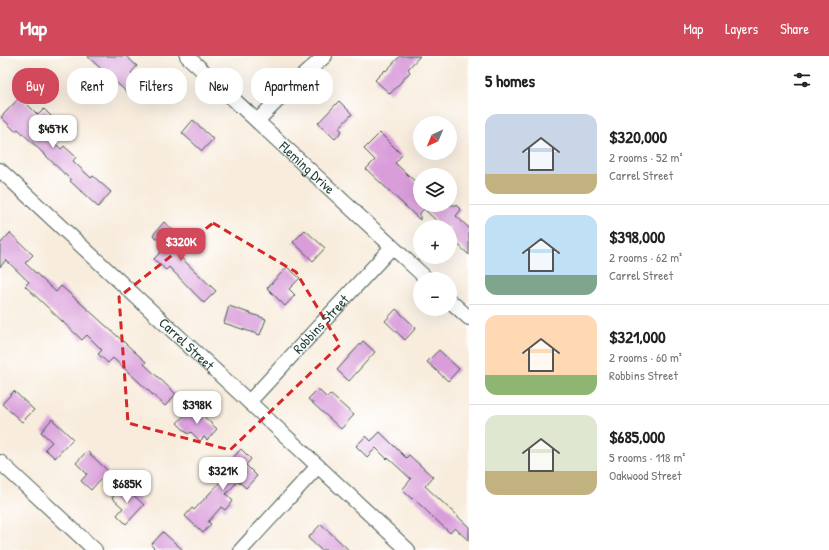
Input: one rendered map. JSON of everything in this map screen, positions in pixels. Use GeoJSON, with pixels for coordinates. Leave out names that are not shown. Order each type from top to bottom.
{"type":"FeatureCollection","features":[{"type":"Feature","properties":{"kind":"street","name":"Fleming Drive"},"geometry":{"type":"LineString","coordinates":[[187,56],[419,272]]}},
{"type":"Feature","properties":{"kind":"street"},"geometry":{"type":"LineString","coordinates":[[257,121],[299,79],[325,56]]}},
{"type":"Feature","properties":{"kind":"street","name":"Carrel Street"},"geometry":{"type":"LineString","coordinates":[[0,170],[408,550]]}},
{"type":"Feature","properties":{"kind":"street","name":"Robbins Street"},"geometry":{"type":"LineString","coordinates":[[249,402],[392,247]]}},
{"type":"Feature","properties":{"kind":"street"},"geometry":{"type":"LineString","coordinates":[[457,307],[469,318]]}},
{"type":"Feature","properties":{"kind":"street"},"geometry":{"type":"LineString","coordinates":[[0,462],[95,550]]}},
{"type":"Feature","properties":{"kind":"street"},"geometry":{"type":"LineString","coordinates":[[241,550],[318,466]]}},
{"type":"Feature","properties":{"kind":"highlighted area"},"geometry":{"type":"Polygon","coordinates":[[[213,223],[296,272],[340,345],[230,450],[128,423],[119,297],[213,223]]]}},
{"type":"Feature","properties":{"kind":"building"},"geometry":{"type":"Polygon","coordinates":[[[87,56],[126,56],[137,66],[135,68],[126,68],[126,91],[118,84],[118,68],[100,68],[87,56]]]}},
{"type":"Feature","properties":{"kind":"building"},"geometry":{"type":"Polygon","coordinates":[[[400,56],[420,56],[408,69],[410,72],[390,94],[375,80],[400,56]]]}},
{"type":"Feature","properties":{"kind":"building"},"geometry":{"type":"Polygon","coordinates":[[[339,101],[352,114],[339,128],[342,131],[335,139],[318,123],[339,101]]]}},
{"type":"Feature","properties":{"kind":"building"},"geometry":{"type":"Polygon","coordinates":[[[13,104],[27,104],[38,115],[44,109],[54,119],[42,131],[61,149],[64,146],[76,157],[73,161],[91,178],[93,176],[111,192],[98,207],[18,129],[15,131],[1,117],[13,104]]]}},
{"type":"Feature","properties":{"kind":"building"},"geometry":{"type":"Polygon","coordinates":[[[193,120],[213,139],[202,151],[182,133],[193,120]]]}},
{"type":"Feature","properties":{"kind":"building"},"geometry":{"type":"Polygon","coordinates":[[[380,133],[402,155],[395,163],[413,180],[413,212],[421,212],[420,220],[366,169],[375,160],[364,149],[380,133]]]}},
{"type":"Feature","properties":{"kind":"building"},"geometry":{"type":"Polygon","coordinates":[[[457,206],[461,210],[456,216],[469,228],[469,255],[457,244],[457,220],[436,220],[427,212],[457,212],[457,206]]]}},
{"type":"Feature","properties":{"kind":"building"},"geometry":{"type":"Polygon","coordinates":[[[164,222],[189,245],[179,256],[216,291],[204,303],[169,267],[166,270],[154,259],[166,246],[153,235],[164,222]]]}},
{"type":"Feature","properties":{"kind":"building"},"geometry":{"type":"Polygon","coordinates":[[[305,230],[325,248],[313,261],[293,242],[305,230]]]}},
{"type":"Feature","properties":{"kind":"building"},"geometry":{"type":"Polygon","coordinates":[[[10,233],[33,255],[25,263],[56,292],[61,286],[146,362],[144,364],[176,394],[165,406],[113,358],[108,363],[98,354],[102,350],[87,335],[82,340],[25,286],[29,282],[6,260],[0,267],[0,244],[10,233]]]}},
{"type":"Feature","properties":{"kind":"building"},"geometry":{"type":"Polygon","coordinates":[[[287,267],[300,278],[289,289],[295,295],[285,306],[267,288],[287,267]]]}},
{"type":"Feature","properties":{"kind":"building"},"geometry":{"type":"Polygon","coordinates":[[[229,306],[266,319],[260,335],[224,323],[229,306]]]}},
{"type":"Feature","properties":{"kind":"building"},"geometry":{"type":"Polygon","coordinates":[[[396,309],[416,328],[405,340],[385,321],[396,309]]]}},
{"type":"Feature","properties":{"kind":"building"},"geometry":{"type":"Polygon","coordinates":[[[363,341],[375,352],[349,381],[337,370],[363,341]]]}},
{"type":"Feature","properties":{"kind":"building"},"geometry":{"type":"Polygon","coordinates":[[[439,350],[459,369],[448,381],[427,362],[439,350]]]}},
{"type":"Feature","properties":{"kind":"building"},"geometry":{"type":"Polygon","coordinates":[[[318,389],[327,398],[330,394],[354,415],[341,429],[308,399],[318,389]]]}},
{"type":"Feature","properties":{"kind":"building"},"geometry":{"type":"Polygon","coordinates":[[[14,391],[34,410],[22,422],[2,404],[14,391]]]}},
{"type":"Feature","properties":{"kind":"building"},"geometry":{"type":"Polygon","coordinates":[[[193,406],[217,429],[207,440],[204,437],[200,441],[191,432],[188,434],[177,423],[193,406]]]}},
{"type":"Feature","properties":{"kind":"building"},"geometry":{"type":"Polygon","coordinates":[[[52,419],[73,439],[55,458],[45,449],[52,442],[41,432],[52,419]]]}},
{"type":"Feature","properties":{"kind":"building"},"geometry":{"type":"Polygon","coordinates":[[[380,432],[406,458],[409,455],[433,477],[425,486],[469,527],[469,541],[455,528],[450,533],[413,498],[412,499],[402,490],[411,479],[388,458],[387,459],[376,448],[367,457],[356,446],[366,436],[371,441],[380,432]]]}},
{"type":"Feature","properties":{"kind":"building"},"geometry":{"type":"Polygon","coordinates":[[[241,449],[251,459],[246,465],[257,476],[246,488],[238,481],[226,494],[233,501],[225,510],[221,507],[208,522],[211,524],[203,533],[185,516],[192,508],[194,510],[224,478],[219,473],[241,449]]]}},
{"type":"Feature","properties":{"kind":"building"},"geometry":{"type":"Polygon","coordinates":[[[87,451],[108,471],[91,490],[81,481],[87,474],[76,463],[87,451]]]}},
{"type":"Feature","properties":{"kind":"building"},"geometry":{"type":"Polygon","coordinates":[[[123,485],[144,505],[126,524],[117,515],[123,508],[112,498],[123,485]]]}},
{"type":"Feature","properties":{"kind":"building"},"geometry":{"type":"Polygon","coordinates":[[[321,524],[349,550],[321,550],[308,538],[321,524]]]}},
{"type":"Feature","properties":{"kind":"building"},"geometry":{"type":"Polygon","coordinates":[[[163,532],[183,550],[156,550],[151,545],[163,532]]]}}]}
